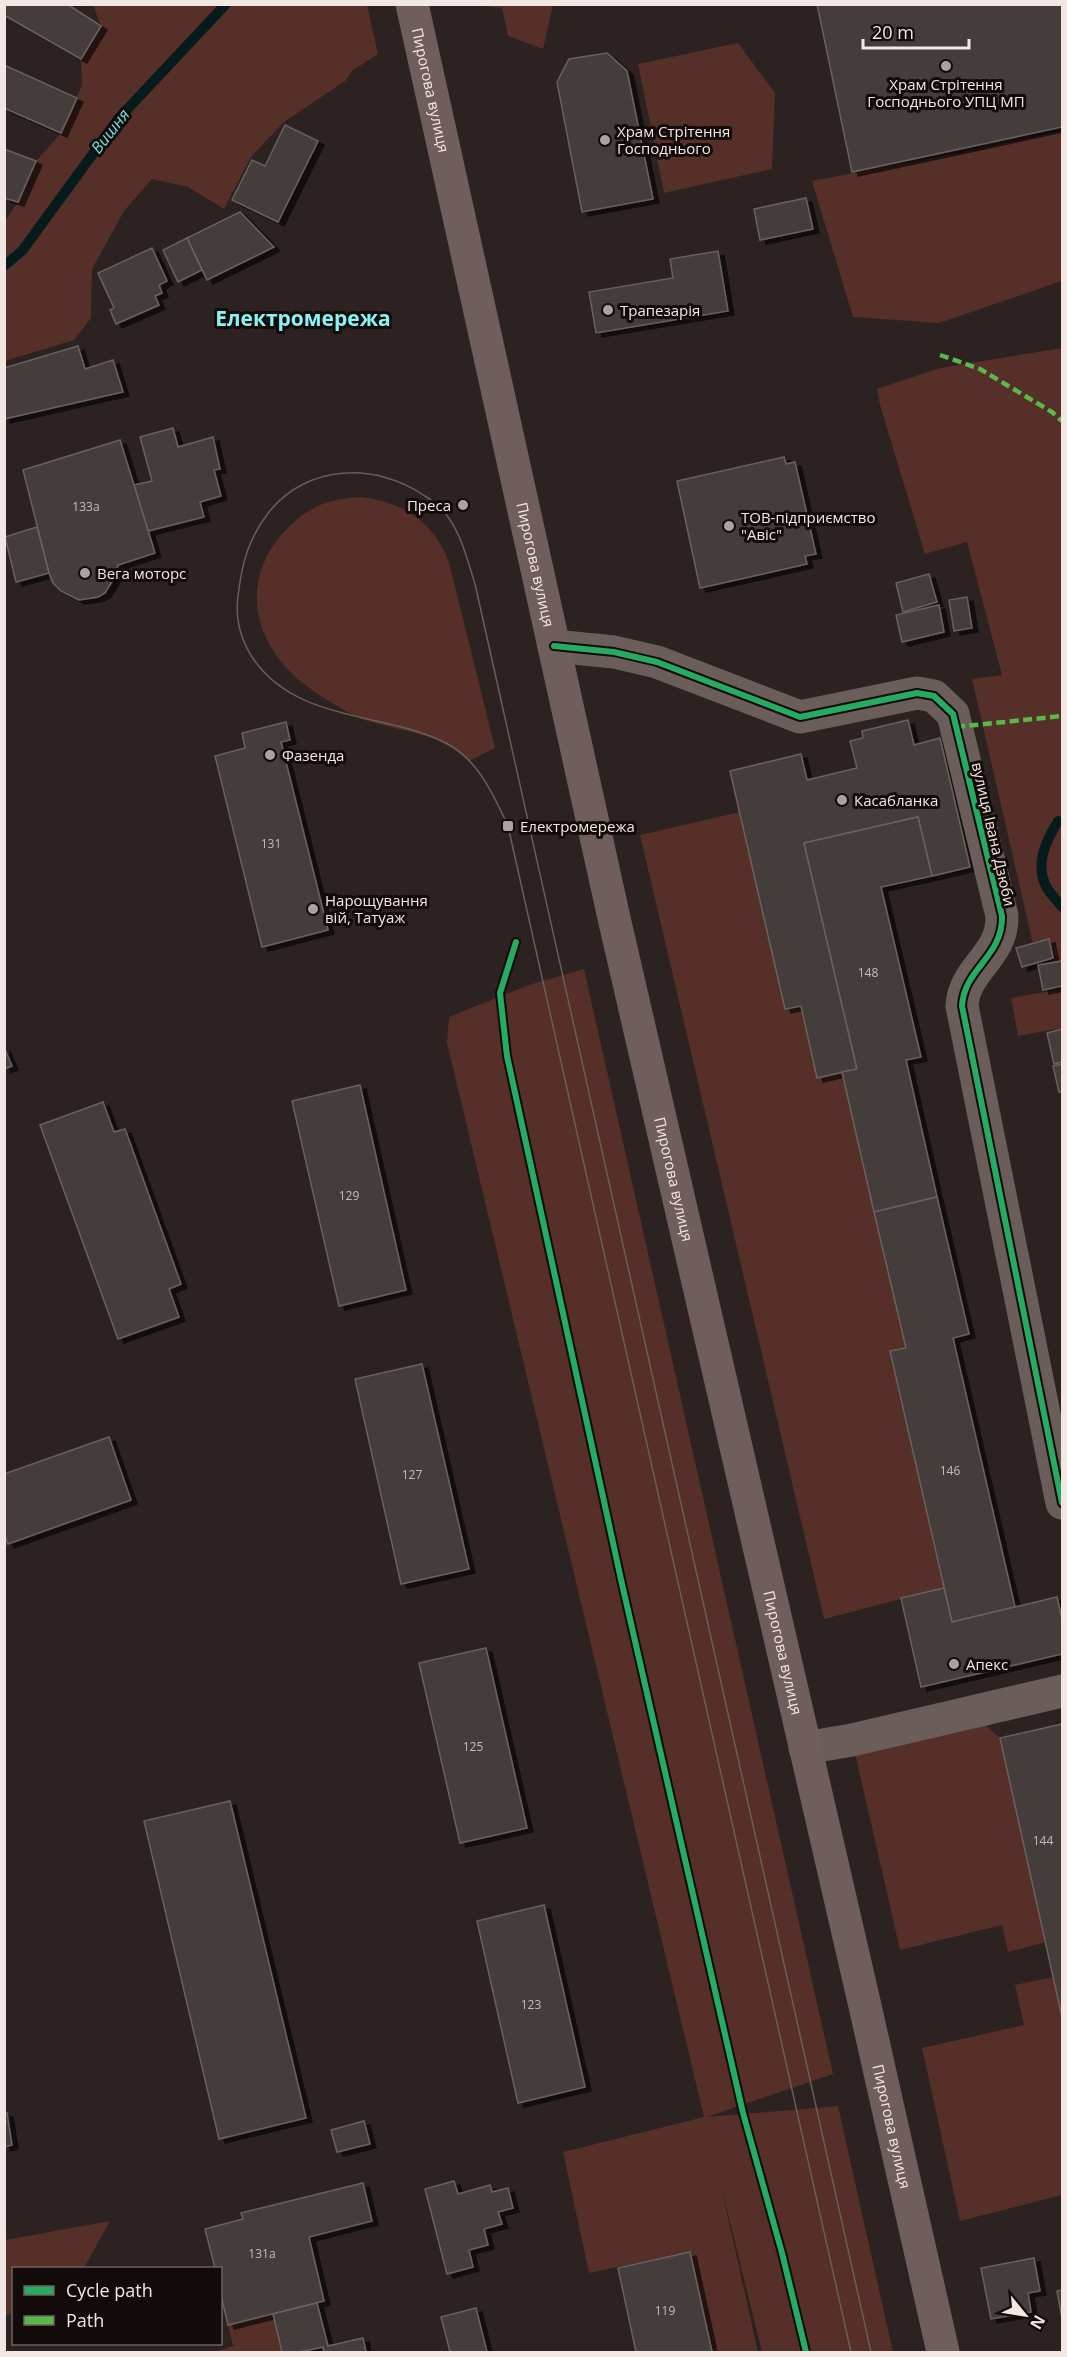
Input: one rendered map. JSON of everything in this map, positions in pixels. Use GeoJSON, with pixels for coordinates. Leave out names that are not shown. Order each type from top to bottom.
{"type":"FeatureCollection","features":[{"type":"Feature","properties":{"kind":"main road","name":"Пирогова вулиця"},"geometry":{"type":"LineString","coordinates":[[412,4],[617,929],[943,2352]]}},
{"type":"Feature","properties":{"kind":"street","name":"вулиця Івана Дзюби"},"geometry":{"type":"LineString","coordinates":[[554,646],[614,652],[657,662],[800,717],[917,693],[934,696],[953,714],[1002,916],[1002,930],[997,943],[967,983],[962,994],[962,1006],[1062,1503]]}},
{"type":"Feature","properties":{"kind":"street"},"geometry":{"type":"LineString","coordinates":[[805,1748],[852,1740],[1062,1691]]}},
{"type":"Feature","properties":{"kind":"shaded area"},"geometry":{"type":"Polygon","coordinates":[[[93,5],[367,5],[378,54],[353,70],[345,81],[284,122],[251,157],[224,209],[188,187],[152,179],[124,211],[92,269],[91,318],[74,340],[5,361],[5,221],[18,202],[36,161],[61,133],[82,85],[81,59],[101,26],[93,5]]]}},
{"type":"Feature","properties":{"kind":"shaded area"},"geometry":{"type":"Polygon","coordinates":[[[474,5],[553,5],[543,49],[508,36],[502,8],[474,5]]]}},
{"type":"Feature","properties":{"kind":"shaded area"},"geometry":{"type":"Polygon","coordinates":[[[738,43],[775,93],[772,169],[664,193],[638,64],[738,43]]]}},
{"type":"Feature","properties":{"kind":"shaded area"},"geometry":{"type":"Polygon","coordinates":[[[1062,131],[1062,281],[939,323],[853,317],[812,181],[1062,131]]]}},
{"type":"Feature","properties":{"kind":"shaded area"},"geometry":{"type":"Polygon","coordinates":[[[1062,348],[1062,961],[1055,962],[1049,940],[1033,944],[972,679],[1002,675],[967,542],[925,554],[877,389],[940,368],[1062,348]]]}},
{"type":"Feature","properties":{"kind":"shaded area"},"geometry":{"type":"Polygon","coordinates":[[[361,497],[390,504],[415,516],[435,536],[449,562],[495,748],[469,761],[432,738],[365,720],[331,702],[299,680],[283,664],[271,648],[263,629],[258,610],[257,591],[260,572],[268,553],[281,535],[301,516],[319,506],[338,500],[361,497]]]}},
{"type":"Feature","properties":{"kind":"shaded area"},"geometry":{"type":"Polygon","coordinates":[[[740,812],[785,1009],[801,1006],[817,1078],[842,1072],[906,1348],[890,1352],[944,1588],[824,1619],[640,835],[740,812]]]}},
{"type":"Feature","properties":{"kind":"shaded area"},"geometry":{"type":"Polygon","coordinates":[[[584,969],[833,2074],[707,2117],[838,2106],[893,2352],[762,2352],[720,2182],[758,2352],[712,2352],[690,2252],[589,2273],[563,2152],[704,2117],[447,1043],[449,1017],[529,985],[584,969]]]}},
{"type":"Feature","properties":{"kind":"shaded area"},"geometry":{"type":"Polygon","coordinates":[[[1062,989],[1062,1028],[1018,1036],[1011,998],[1062,989]]]}},
{"type":"Feature","properties":{"kind":"shaded area"},"geometry":{"type":"Polygon","coordinates":[[[972,1713],[1000,1738],[1046,1942],[1008,1952],[1002,1925],[900,1950],[852,1740],[972,1713]]]}},
{"type":"Feature","properties":{"kind":"shaded area"},"geometry":{"type":"Polygon","coordinates":[[[1054,1977],[1062,2017],[1062,2195],[960,2221],[922,2048],[1024,2025],[1015,1985],[1054,1977]]]}},
{"type":"Feature","properties":{"kind":"shaded area"},"geometry":{"type":"Polygon","coordinates":[[[110,2221],[85,2267],[12,2267],[12,2313],[5,2316],[5,2240],[110,2221]]]}},
{"type":"Feature","properties":{"kind":"shaded area"},"geometry":{"type":"Polygon","coordinates":[[[273,2314],[282,2352],[214,2352],[233,2346],[228,2325],[273,2314]]]}},
{"type":"Feature","properties":{"kind":"building"},"geometry":{"type":"Polygon","coordinates":[[[4,4],[67,4],[101,26],[81,59],[4,15],[4,4]]]}},
{"type":"Feature","properties":{"kind":"building","name":"Храм Стрітення Господнього УПЦ МП"},"geometry":{"type":"Polygon","coordinates":[[[817,4],[1062,4],[1062,127],[852,172],[817,4]]]}},
{"type":"Feature","properties":{"kind":"building","name":"Храм Стрітення Господнього"},"geometry":{"type":"Polygon","coordinates":[[[607,53],[627,71],[653,199],[582,212],[557,82],[569,59],[607,53]]]}},
{"type":"Feature","properties":{"kind":"building"},"geometry":{"type":"Polygon","coordinates":[[[4,65],[77,98],[61,133],[4,108],[4,65]]]}},
{"type":"Feature","properties":{"kind":"building"},"geometry":{"type":"Polygon","coordinates":[[[285,125],[318,141],[278,222],[232,200],[252,160],[265,166],[285,125]]]}},
{"type":"Feature","properties":{"kind":"building"},"geometry":{"type":"Polygon","coordinates":[[[4,149],[36,161],[18,202],[4,198],[4,149]]]}},
{"type":"Feature","properties":{"kind":"building"},"geometry":{"type":"Polygon","coordinates":[[[806,198],[813,229],[760,240],[754,209],[806,198]]]}},
{"type":"Feature","properties":{"kind":"building"},"geometry":{"type":"Polygon","coordinates":[[[240,212],[274,247],[207,280],[187,238],[240,212]]]}},
{"type":"Feature","properties":{"kind":"building"},"geometry":{"type":"Polygon","coordinates":[[[187,238],[202,270],[178,282],[163,250],[187,238]]]}},
{"type":"Feature","properties":{"kind":"building"},"geometry":{"type":"Polygon","coordinates":[[[152,248],[167,281],[159,285],[162,293],[155,296],[159,305],[116,324],[110,310],[114,308],[98,273],[152,248]]]}},
{"type":"Feature","properties":{"kind":"building"},"geometry":{"type":"Polygon","coordinates":[[[718,251],[728,311],[596,333],[589,292],[673,278],[670,259],[718,251]]]}},
{"type":"Feature","properties":{"kind":"building"},"geometry":{"type":"Polygon","coordinates":[[[78,346],[85,369],[113,360],[123,392],[4,419],[4,368],[78,346]]]}},
{"type":"Feature","properties":{"kind":"building"},"geometry":{"type":"Polygon","coordinates":[[[173,428],[178,447],[213,437],[220,469],[214,470],[221,496],[200,502],[204,517],[148,531],[134,485],[152,481],[140,437],[173,428]]]}},
{"type":"Feature","properties":{"kind":"building"},"geometry":{"type":"Polygon","coordinates":[[[120,440],[155,553],[118,565],[116,575],[105,593],[98,597],[79,600],[61,591],[53,583],[23,470],[120,440]]]}},
{"type":"Feature","properties":{"kind":"building"},"geometry":{"type":"Polygon","coordinates":[[[784,457],[786,464],[795,462],[816,554],[805,556],[807,564],[700,588],[677,481],[784,457]]]}},
{"type":"Feature","properties":{"kind":"building"},"geometry":{"type":"Polygon","coordinates":[[[37,527],[49,573],[16,582],[5,537],[37,527]]]}},
{"type":"Feature","properties":{"kind":"building"},"geometry":{"type":"Polygon","coordinates":[[[929,574],[937,602],[903,612],[896,583],[929,574]]]}},
{"type":"Feature","properties":{"kind":"building"},"geometry":{"type":"Polygon","coordinates":[[[967,597],[972,628],[954,631],[949,600],[967,597]]]}},
{"type":"Feature","properties":{"kind":"building"},"geometry":{"type":"Polygon","coordinates":[[[939,605],[944,632],[902,642],[896,615],[939,605]]]}},
{"type":"Feature","properties":{"kind":"building"},"geometry":{"type":"Polygon","coordinates":[[[908,720],[914,745],[940,738],[970,867],[932,876],[918,817],[804,843],[857,1069],[817,1078],[801,1006],[785,1009],[730,771],[801,754],[807,780],[857,768],[850,741],[863,738],[862,731],[908,720]]]}},
{"type":"Feature","properties":{"kind":"building"},"geometry":{"type":"Polygon","coordinates":[[[286,722],[290,740],[281,742],[328,930],[262,947],[215,756],[245,748],[242,733],[286,722]]]}},
{"type":"Feature","properties":{"kind":"building"},"geometry":{"type":"Polygon","coordinates":[[[918,817],[932,876],[881,887],[921,1057],[906,1060],[937,1197],[874,1212],[842,1072],[857,1069],[804,843],[918,817]]]}},
{"type":"Feature","properties":{"kind":"building"},"geometry":{"type":"Polygon","coordinates":[[[1049,939],[1053,958],[1022,967],[1016,948],[1049,939]]]}},
{"type":"Feature","properties":{"kind":"building"},"geometry":{"type":"Polygon","coordinates":[[[1062,961],[1062,986],[1043,990],[1038,965],[1062,961]]]}},
{"type":"Feature","properties":{"kind":"building"},"geometry":{"type":"Polygon","coordinates":[[[1062,1029],[1062,1062],[1054,1064],[1047,1033],[1062,1029]]]}},
{"type":"Feature","properties":{"kind":"building"},"geometry":{"type":"Polygon","coordinates":[[[4,1047],[12,1066],[4,1069],[4,1047]]]}},
{"type":"Feature","properties":{"kind":"building"},"geometry":{"type":"Polygon","coordinates":[[[1062,1064],[1062,1092],[1059,1092],[1053,1066],[1062,1064]]]}},
{"type":"Feature","properties":{"kind":"building"},"geometry":{"type":"Polygon","coordinates":[[[360,1085],[406,1290],[339,1306],[292,1101],[360,1085]]]}},
{"type":"Feature","properties":{"kind":"building"},"geometry":{"type":"Polygon","coordinates":[[[103,1102],[114,1132],[125,1129],[181,1284],[169,1289],[179,1317],[118,1339],[40,1125],[103,1102]]]}},
{"type":"Feature","properties":{"kind":"building"},"geometry":{"type":"Polygon","coordinates":[[[937,1197],[969,1334],[953,1338],[1015,1607],[952,1622],[890,1351],[906,1348],[874,1212],[937,1197]]]}},
{"type":"Feature","properties":{"kind":"building"},"geometry":{"type":"Polygon","coordinates":[[[422,1364],[469,1569],[401,1584],[355,1379],[422,1364]]]}},
{"type":"Feature","properties":{"kind":"building"},"geometry":{"type":"Polygon","coordinates":[[[109,1437],[131,1500],[8,1544],[4,1533],[4,1474],[109,1437]]]}},
{"type":"Feature","properties":{"kind":"building"},"geometry":{"type":"Polygon","coordinates":[[[944,1588],[952,1622],[1057,1597],[1062,1619],[1062,1654],[921,1687],[901,1598],[944,1588]]]}},
{"type":"Feature","properties":{"kind":"building"},"geometry":{"type":"Polygon","coordinates":[[[486,1648],[527,1828],[460,1843],[419,1663],[486,1648]]]}},
{"type":"Feature","properties":{"kind":"building"},"geometry":{"type":"Polygon","coordinates":[[[1062,1724],[1062,2017],[1000,1738],[1062,1724]]]}},
{"type":"Feature","properties":{"kind":"building"},"geometry":{"type":"Polygon","coordinates":[[[230,1801],[306,2118],[219,2139],[144,1821],[230,1801]]]}},
{"type":"Feature","properties":{"kind":"building"},"geometry":{"type":"Polygon","coordinates":[[[544,1905],[585,2087],[518,2103],[477,1921],[544,1905]]]}},
{"type":"Feature","properties":{"kind":"building"},"geometry":{"type":"Polygon","coordinates":[[[4,2113],[7,2113],[12,2145],[4,2147],[4,2113]]]}},
{"type":"Feature","properties":{"kind":"building"},"geometry":{"type":"Polygon","coordinates":[[[364,2121],[370,2144],[337,2152],[331,2130],[364,2121]]]}},
{"type":"Feature","properties":{"kind":"building"},"geometry":{"type":"Polygon","coordinates":[[[454,2181],[458,2194],[490,2185],[492,2192],[508,2188],[513,2208],[498,2212],[502,2224],[484,2229],[488,2245],[469,2250],[473,2267],[447,2274],[425,2189],[454,2181]]]}},
{"type":"Feature","properties":{"kind":"building"},"geometry":{"type":"Polygon","coordinates":[[[363,2183],[372,2221],[309,2237],[324,2301],[228,2325],[222,2300],[222,2267],[215,2267],[205,2229],[243,2219],[241,2213],[363,2183]]]}},
{"type":"Feature","properties":{"kind":"building"},"geometry":{"type":"Polygon","coordinates":[[[690,2252],[712,2352],[636,2352],[618,2268],[690,2252]]]}},
{"type":"Feature","properties":{"kind":"building"},"geometry":{"type":"Polygon","coordinates":[[[1034,2258],[1040,2291],[1028,2293],[1031,2312],[991,2319],[981,2268],[1034,2258]]]}},
{"type":"Feature","properties":{"kind":"building"},"geometry":{"type":"Polygon","coordinates":[[[1062,2290],[1062,2318],[1057,2291],[1062,2290]]]}},
{"type":"Feature","properties":{"kind":"building"},"geometry":{"type":"Polygon","coordinates":[[[317,2303],[328,2346],[363,2338],[366,2352],[324,2352],[323,2347],[300,2352],[282,2352],[273,2314],[317,2303]]]}},
{"type":"Feature","properties":{"kind":"building"},"geometry":{"type":"Polygon","coordinates":[[[476,2308],[487,2352],[450,2352],[441,2317],[476,2308]]]}},
{"type":"Feature","properties":{"kind":"waterway","name":"Вишня"},"geometry":{"type":"LineString","coordinates":[[4,266],[22,251],[119,118],[226,4]]}},
{"type":"Feature","properties":{"kind":"waterway"},"geometry":{"type":"LineString","coordinates":[[1058,821],[1043,853],[1042,871],[1047,888],[1062,907]]}},
{"type":"Feature","properties":{"kind":"tram line"},"geometry":{"type":"LineString","coordinates":[[851,2352],[508,826],[484,779],[467,758],[457,750],[422,733],[344,714],[294,695],[273,680],[254,660],[240,630],[237,613],[240,584],[247,552],[256,532],[269,512],[285,496],[303,484],[322,477],[343,473],[364,473],[385,477],[406,485],[431,500],[441,508],[453,524],[475,584],[871,2352]]}},
{"type":"Feature","properties":{"kind":"marked path"},"geometry":{"type":"LineString","coordinates":[[940,355],[980,369],[1052,412],[1062,421]]}},
{"type":"Feature","properties":{"kind":"marked path"},"geometry":{"type":"LineString","coordinates":[[956,727],[1062,716]]}},
{"type":"Feature","properties":{"kind":"cycle path"},"geometry":{"type":"LineString","coordinates":[[554,646],[614,652],[657,662],[800,717],[917,693],[934,696],[953,714],[1002,916],[1001,930],[996,942],[969,982],[962,1006],[1062,1503]]}},
{"type":"Feature","properties":{"kind":"cycle path"},"geometry":{"type":"LineString","coordinates":[[516,942],[500,993],[507,1056],[622,1584],[743,2113],[782,2253],[806,2352]]}},
{"type":"Feature","properties":{"kind":"place","name":"Храм Стрітення Господнього УПЦ МП"},"geometry":{"type":"Point","coordinates":[946,66]}},
{"type":"Feature","properties":{"kind":"place","name":"Храм Стрітення Господнього"},"geometry":{"type":"Point","coordinates":[605,140]}},
{"type":"Feature","properties":{"kind":"place","name":"Трапезарія"},"geometry":{"type":"Point","coordinates":[608,310]}},
{"type":"Feature","properties":{"kind":"place","name":"Преса"},"geometry":{"type":"Point","coordinates":[463,505]}},
{"type":"Feature","properties":{"kind":"place","name":"ТОВ-підприємство \"Авіс\""},"geometry":{"type":"Point","coordinates":[729,526]}},
{"type":"Feature","properties":{"kind":"place","name":"Вега моторс"},"geometry":{"type":"Point","coordinates":[85,573]}},
{"type":"Feature","properties":{"kind":"place","name":"Фазенда"},"geometry":{"type":"Point","coordinates":[270,755]}},
{"type":"Feature","properties":{"kind":"place","name":"Касабланка"},"geometry":{"type":"Point","coordinates":[842,800]}},
{"type":"Feature","properties":{"kind":"place","name":"Електромережа"},"geometry":{"type":"Point","coordinates":[508,826]}},
{"type":"Feature","properties":{"kind":"place","name":"Нарощування вій, Татуаж"},"geometry":{"type":"Point","coordinates":[313,909]}},
{"type":"Feature","properties":{"kind":"place","name":"Апекс"},"geometry":{"type":"Point","coordinates":[954,1664]}},
{"type":"Feature","properties":{"kind":"district","name":"Електромережа"},"geometry":{"type":"Point","coordinates":[303,318]}}]}
